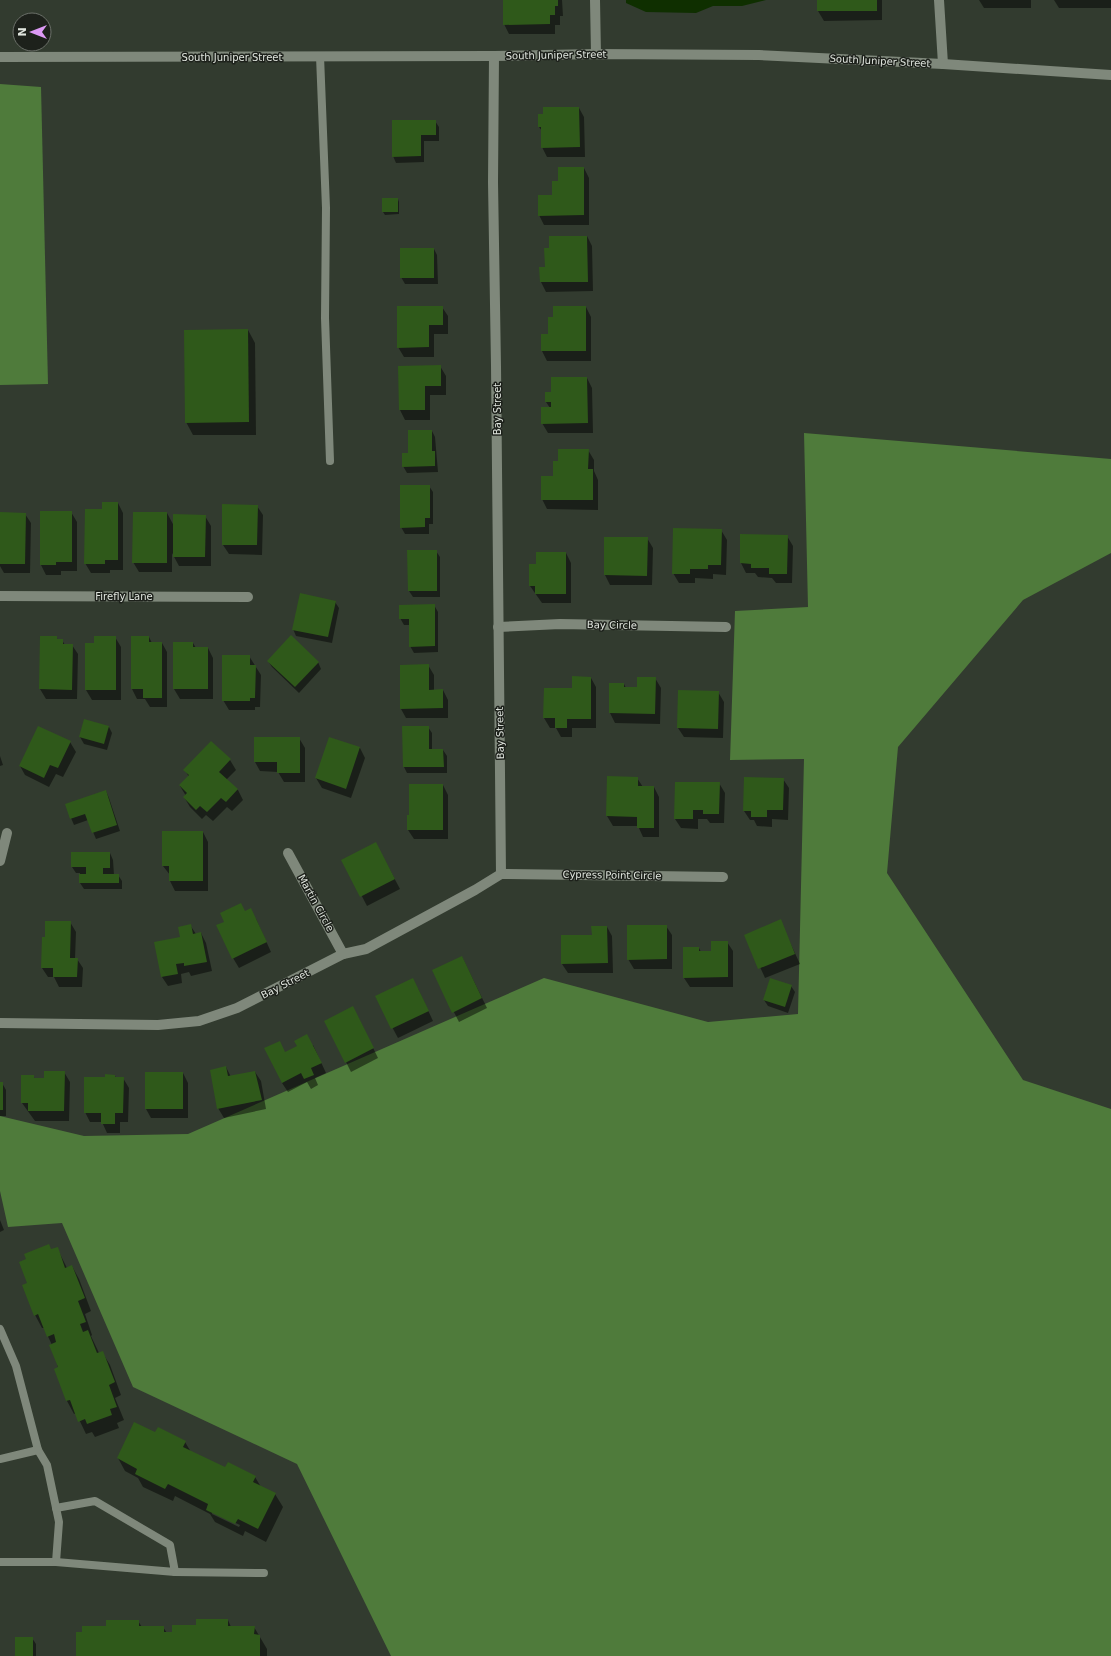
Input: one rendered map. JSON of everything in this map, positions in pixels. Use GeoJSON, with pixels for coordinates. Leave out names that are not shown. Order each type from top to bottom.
{"type":"FeatureCollection","features":[{"type":"Feature","properties":{"kind":"street"},"geometry":{"type":"LineString","coordinates":[[595,0],[596,54]]}},
{"type":"Feature","properties":{"kind":"street"},"geometry":{"type":"LineString","coordinates":[[939,0],[943,64]]}},
{"type":"Feature","properties":{"kind":"street","name":"South Juniper Street"},"geometry":{"type":"LineString","coordinates":[[0,57],[494,56],[596,54],[759,55],[943,64],[1111,75]]}},
{"type":"Feature","properties":{"kind":"street","name":"Bay Street"},"geometry":{"type":"LineString","coordinates":[[0,1023],[158,1025],[199,1021],[237,1008],[343,954],[366,949],[475,890],[501,874],[493,182],[494,56]]}},
{"type":"Feature","properties":{"kind":"street","name":"Firefly Lane"},"geometry":{"type":"LineString","coordinates":[[0,596],[248,596]]}},
{"type":"Feature","properties":{"kind":"street","name":"Bay Circle"},"geometry":{"type":"LineString","coordinates":[[498,627],[560,624],[726,627]]}},
{"type":"Feature","properties":{"kind":"street"},"geometry":{"type":"LineString","coordinates":[[0,861],[7,833]]}},
{"type":"Feature","properties":{"kind":"street","name":"Martin Circle"},"geometry":{"type":"LineString","coordinates":[[288,853],[343,954]]}},
{"type":"Feature","properties":{"kind":"street","name":"Cypress Point Circle"},"geometry":{"type":"LineString","coordinates":[[501,874],[723,877]]}},
{"type":"Feature","properties":{"kind":"lane"},"geometry":{"type":"LineString","coordinates":[[320,56],[326,208],[325,318],[330,461]]}},
{"type":"Feature","properties":{"kind":"lane"},"geometry":{"type":"LineString","coordinates":[[0,1329],[16,1366],[38,1450],[47,1465],[59,1522],[56,1562]]}},
{"type":"Feature","properties":{"kind":"lane"},"geometry":{"type":"LineString","coordinates":[[0,1459],[38,1450]]}},
{"type":"Feature","properties":{"kind":"lane"},"geometry":{"type":"LineString","coordinates":[[56,1508],[95,1501],[170,1545],[175,1572]]}},
{"type":"Feature","properties":{"kind":"lane"},"geometry":{"type":"LineString","coordinates":[[0,1562],[56,1562],[175,1572],[264,1573]]}},
{"type":"Feature","properties":{"kind":"shaded area"},"geometry":{"type":"Polygon","coordinates":[[[626,0],[766,0],[742,6],[713,6],[696,13],[646,12],[626,3],[626,0]]]}},
{"type":"Feature","properties":{"kind":"shaded area"},"geometry":{"type":"Polygon","coordinates":[[[0,84],[41,87],[48,384],[0,385],[0,84]]]}},
{"type":"Feature","properties":{"kind":"shaded area"},"geometry":{"type":"Polygon","coordinates":[[[804,433],[1111,459],[1111,553],[1023,600],[898,747],[887,873],[1023,1080],[1111,1109],[1111,1656],[391,1656],[297,1464],[133,1387],[62,1223],[8,1227],[0,1191],[0,1116],[84,1136],[188,1134],[544,978],[708,1022],[798,1014],[804,759],[730,760],[735,611],[808,607],[804,433]]]}},
{"type":"Feature","properties":{"kind":"building"},"geometry":{"type":"Polygon","coordinates":[[[503,0],[558,0],[558,6],[555,6],[555,15],[550,15],[550,24],[503,25],[503,0]]]}},
{"type":"Feature","properties":{"kind":"building"},"geometry":{"type":"Polygon","coordinates":[[[817,0],[877,0],[877,11],[817,11],[817,0]]]}},
{"type":"Feature","properties":{"kind":"building"},"geometry":{"type":"Polygon","coordinates":[[[543,107],[579,107],[580,147],[541,148],[541,127],[538,127],[538,114],[543,114],[543,107]]]}},
{"type":"Feature","properties":{"kind":"building"},"geometry":{"type":"Polygon","coordinates":[[[392,120],[436,120],[436,135],[421,135],[421,156],[392,157],[392,120]]]}},
{"type":"Feature","properties":{"kind":"building"},"geometry":{"type":"Polygon","coordinates":[[[558,167],[584,167],[584,215],[538,216],[538,195],[552,195],[552,181],[558,181],[558,167]]]}},
{"type":"Feature","properties":{"kind":"building"},"geometry":{"type":"Polygon","coordinates":[[[382,198],[398,198],[398,212],[382,212],[382,198]]]}},
{"type":"Feature","properties":{"kind":"building"},"geometry":{"type":"Polygon","coordinates":[[[549,236],[587,236],[588,282],[540,282],[539,267],[545,267],[544,248],[549,248],[549,236]]]}},
{"type":"Feature","properties":{"kind":"building"},"geometry":{"type":"Polygon","coordinates":[[[400,248],[434,248],[434,278],[400,278],[400,248]]]}},
{"type":"Feature","properties":{"kind":"building"},"geometry":{"type":"Polygon","coordinates":[[[397,306],[443,306],[443,325],[429,325],[429,347],[397,348],[397,306]]]}},
{"type":"Feature","properties":{"kind":"building"},"geometry":{"type":"Polygon","coordinates":[[[553,306],[586,306],[586,351],[541,351],[541,334],[548,334],[548,317],[553,317],[553,306]]]}},
{"type":"Feature","properties":{"kind":"building"},"geometry":{"type":"Polygon","coordinates":[[[248,329],[249,422],[185,423],[184,330],[248,329]]]}},
{"type":"Feature","properties":{"kind":"building"},"geometry":{"type":"Polygon","coordinates":[[[441,365],[441,386],[425,386],[425,410],[399,410],[398,366],[441,365]]]}},
{"type":"Feature","properties":{"kind":"building"},"geometry":{"type":"Polygon","coordinates":[[[551,377],[587,377],[588,423],[541,424],[541,407],[551,407],[551,402],[545,402],[545,392],[551,392],[551,377]]]}},
{"type":"Feature","properties":{"kind":"building"},"geometry":{"type":"Polygon","coordinates":[[[408,430],[432,430],[432,451],[435,451],[435,466],[402,467],[402,453],[408,453],[408,430]]]}},
{"type":"Feature","properties":{"kind":"building"},"geometry":{"type":"Polygon","coordinates":[[[558,449],[589,449],[588,469],[593,469],[593,500],[541,500],[541,476],[553,476],[553,461],[558,461],[558,449]]]}},
{"type":"Feature","properties":{"kind":"building"},"geometry":{"type":"Polygon","coordinates":[[[400,485],[430,485],[430,518],[425,518],[425,527],[400,528],[400,485]]]}},
{"type":"Feature","properties":{"kind":"building"},"geometry":{"type":"Polygon","coordinates":[[[102,502],[118,502],[118,560],[105,560],[105,564],[84,564],[85,509],[102,509],[102,502]]]}},
{"type":"Feature","properties":{"kind":"building"},"geometry":{"type":"Polygon","coordinates":[[[222,504],[258,505],[257,545],[222,545],[222,504]]]}},
{"type":"Feature","properties":{"kind":"building"},"geometry":{"type":"Polygon","coordinates":[[[40,511],[72,511],[72,562],[56,562],[56,565],[40,565],[40,511]]]}},
{"type":"Feature","properties":{"kind":"building"},"geometry":{"type":"Polygon","coordinates":[[[0,512],[26,513],[25,564],[0,564],[0,512]]]}},
{"type":"Feature","properties":{"kind":"building"},"geometry":{"type":"Polygon","coordinates":[[[133,512],[167,512],[167,563],[132,563],[133,512]]]}},
{"type":"Feature","properties":{"kind":"building"},"geometry":{"type":"Polygon","coordinates":[[[173,514],[206,515],[205,557],[173,557],[173,514]]]}},
{"type":"Feature","properties":{"kind":"building"},"geometry":{"type":"Polygon","coordinates":[[[673,528],[722,529],[721,565],[708,565],[708,569],[690,569],[690,574],[672,574],[673,528]]]}},
{"type":"Feature","properties":{"kind":"building"},"geometry":{"type":"Polygon","coordinates":[[[740,534],[788,535],[787,574],[769,574],[769,568],[751,568],[751,564],[740,563],[740,534]]]}},
{"type":"Feature","properties":{"kind":"building"},"geometry":{"type":"Polygon","coordinates":[[[604,537],[648,537],[647,576],[604,575],[604,537]]]}},
{"type":"Feature","properties":{"kind":"building"},"geometry":{"type":"Polygon","coordinates":[[[407,550],[437,550],[437,591],[408,591],[407,550]]]}},
{"type":"Feature","properties":{"kind":"building"},"geometry":{"type":"Polygon","coordinates":[[[536,552],[566,552],[566,594],[535,594],[535,586],[529,586],[529,564],[536,564],[536,552]]]}},
{"type":"Feature","properties":{"kind":"building"},"geometry":{"type":"Polygon","coordinates":[[[300,593],[336,601],[328,637],[292,630],[300,593]]]}},
{"type":"Feature","properties":{"kind":"building"},"geometry":{"type":"Polygon","coordinates":[[[435,604],[435,646],[409,647],[409,619],[399,619],[399,605],[435,604]]]}},
{"type":"Feature","properties":{"kind":"building"},"geometry":{"type":"Polygon","coordinates":[[[291,635],[319,662],[295,687],[267,661],[291,635]]]}},
{"type":"Feature","properties":{"kind":"building"},"geometry":{"type":"Polygon","coordinates":[[[40,636],[57,636],[57,639],[63,639],[63,644],[73,644],[72,690],[39,689],[40,636]]]}},
{"type":"Feature","properties":{"kind":"building"},"geometry":{"type":"Polygon","coordinates":[[[94,636],[116,636],[116,690],[85,690],[85,643],[94,643],[94,636]]]}},
{"type":"Feature","properties":{"kind":"building"},"geometry":{"type":"Polygon","coordinates":[[[131,636],[149,636],[149,642],[162,642],[162,698],[143,698],[143,689],[131,689],[131,636]]]}},
{"type":"Feature","properties":{"kind":"building"},"geometry":{"type":"Polygon","coordinates":[[[173,642],[193,642],[193,647],[208,647],[208,689],[173,689],[173,642]]]}},
{"type":"Feature","properties":{"kind":"building"},"geometry":{"type":"Polygon","coordinates":[[[222,655],[250,655],[250,665],[256,665],[255,698],[250,698],[250,701],[222,701],[222,655]]]}},
{"type":"Feature","properties":{"kind":"building"},"geometry":{"type":"Polygon","coordinates":[[[429,664],[429,690],[443,689],[443,708],[400,709],[400,665],[429,664]]]}},
{"type":"Feature","properties":{"kind":"building"},"geometry":{"type":"Polygon","coordinates":[[[572,676],[591,677],[591,719],[567,719],[567,728],[555,728],[555,718],[543,718],[544,688],[572,688],[572,676]]]}},
{"type":"Feature","properties":{"kind":"building"},"geometry":{"type":"Polygon","coordinates":[[[637,677],[656,677],[655,714],[609,713],[609,683],[624,683],[624,687],[637,687],[637,677]]]}},
{"type":"Feature","properties":{"kind":"building"},"geometry":{"type":"Polygon","coordinates":[[[678,690],[719,691],[718,729],[677,728],[678,690]]]}},
{"type":"Feature","properties":{"kind":"building"},"geometry":{"type":"Polygon","coordinates":[[[84,719],[109,726],[104,744],[79,737],[84,719]]]}},
{"type":"Feature","properties":{"kind":"building"},"geometry":{"type":"Polygon","coordinates":[[[38,726],[71,741],[58,768],[50,765],[44,778],[19,766],[38,726]]]}},
{"type":"Feature","properties":{"kind":"building"},"geometry":{"type":"Polygon","coordinates":[[[402,726],[429,726],[429,749],[443,749],[444,767],[403,767],[402,726]]]}},
{"type":"Feature","properties":{"kind":"building"},"geometry":{"type":"Polygon","coordinates":[[[254,737],[300,737],[300,773],[277,773],[277,762],[254,762],[254,737]]]}},
{"type":"Feature","properties":{"kind":"building"},"geometry":{"type":"Polygon","coordinates":[[[329,737],[360,747],[346,789],[315,778],[329,737]]]}},
{"type":"Feature","properties":{"kind":"building"},"geometry":{"type":"Polygon","coordinates":[[[211,741],[231,759],[219,772],[238,789],[226,802],[221,798],[207,812],[200,806],[196,810],[183,797],[187,793],[179,785],[189,775],[183,770],[211,741]]]}},
{"type":"Feature","properties":{"kind":"building"},"geometry":{"type":"Polygon","coordinates":[[[607,776],[638,777],[638,786],[654,786],[654,828],[637,828],[637,817],[606,816],[607,776]]]}},
{"type":"Feature","properties":{"kind":"building"},"geometry":{"type":"Polygon","coordinates":[[[744,777],[784,778],[783,810],[767,810],[767,817],[751,817],[751,811],[743,811],[744,777]]]}},
{"type":"Feature","properties":{"kind":"building"},"geometry":{"type":"Polygon","coordinates":[[[675,782],[720,782],[719,814],[703,814],[703,810],[693,810],[693,819],[674,819],[675,782]]]}},
{"type":"Feature","properties":{"kind":"building"},"geometry":{"type":"Polygon","coordinates":[[[409,784],[443,784],[443,830],[407,830],[407,815],[409,815],[409,784]]]}},
{"type":"Feature","properties":{"kind":"building"},"geometry":{"type":"Polygon","coordinates":[[[106,790],[117,825],[92,833],[85,814],[70,819],[65,804],[106,790]]]}},
{"type":"Feature","properties":{"kind":"building"},"geometry":{"type":"Polygon","coordinates":[[[162,831],[203,831],[203,881],[169,881],[169,866],[162,866],[162,831]]]}},
{"type":"Feature","properties":{"kind":"building"},"geometry":{"type":"Polygon","coordinates":[[[376,842],[395,879],[360,897],[341,860],[376,842]]]}},
{"type":"Feature","properties":{"kind":"building"},"geometry":{"type":"Polygon","coordinates":[[[71,852],[110,852],[110,868],[103,868],[103,874],[119,874],[119,883],[79,883],[79,874],[86,874],[86,867],[71,867],[71,852]]]}},
{"type":"Feature","properties":{"kind":"building"},"geometry":{"type":"Polygon","coordinates":[[[241,903],[245,911],[251,908],[267,942],[232,959],[216,925],[224,922],[220,913],[241,903]]]}},
{"type":"Feature","properties":{"kind":"building"},"geometry":{"type":"Polygon","coordinates":[[[781,919],[795,954],[758,969],[744,935],[781,919]]]}},
{"type":"Feature","properties":{"kind":"building"},"geometry":{"type":"Polygon","coordinates":[[[45,921],[71,921],[70,958],[78,958],[77,977],[53,977],[53,968],[41,968],[42,937],[45,937],[45,921]]]}},
{"type":"Feature","properties":{"kind":"building"},"geometry":{"type":"Polygon","coordinates":[[[191,924],[193,934],[201,932],[207,962],[184,966],[184,963],[176,964],[178,974],[161,977],[154,942],[180,937],[178,927],[191,924]]]}},
{"type":"Feature","properties":{"kind":"building"},"geometry":{"type":"Polygon","coordinates":[[[627,925],[667,925],[667,959],[627,960],[627,925]]]}},
{"type":"Feature","properties":{"kind":"building"},"geometry":{"type":"Polygon","coordinates":[[[591,926],[607,926],[608,963],[561,964],[561,935],[592,935],[591,926]]]}},
{"type":"Feature","properties":{"kind":"building"},"geometry":{"type":"Polygon","coordinates":[[[711,941],[728,941],[728,977],[683,978],[683,947],[699,947],[699,951],[711,951],[711,941]]]}},
{"type":"Feature","properties":{"kind":"building"},"geometry":{"type":"Polygon","coordinates":[[[462,956],[482,998],[452,1013],[432,970],[462,956]]]}},
{"type":"Feature","properties":{"kind":"building"},"geometry":{"type":"Polygon","coordinates":[[[413,978],[429,1011],[391,1029],[375,996],[413,978]]]}},
{"type":"Feature","properties":{"kind":"building"},"geometry":{"type":"Polygon","coordinates":[[[770,978],[792,985],[785,1007],[763,1000],[770,978]]]}},
{"type":"Feature","properties":{"kind":"building"},"geometry":{"type":"Polygon","coordinates":[[[353,1006],[374,1048],[345,1063],[324,1021],[353,1006]]]}},
{"type":"Feature","properties":{"kind":"building"},"geometry":{"type":"Polygon","coordinates":[[[307,1034],[322,1063],[311,1068],[314,1075],[304,1079],[301,1073],[282,1083],[264,1048],[280,1041],[285,1052],[297,1046],[294,1041],[307,1034]]]}},
{"type":"Feature","properties":{"kind":"building"},"geometry":{"type":"Polygon","coordinates":[[[226,1066],[228,1076],[255,1071],[262,1100],[217,1109],[210,1070],[226,1066]]]}},
{"type":"Feature","properties":{"kind":"building"},"geometry":{"type":"Polygon","coordinates":[[[44,1071],[65,1071],[64,1111],[28,1111],[28,1103],[21,1103],[21,1075],[34,1075],[34,1078],[44,1078],[44,1071]]]}},
{"type":"Feature","properties":{"kind":"building"},"geometry":{"type":"Polygon","coordinates":[[[145,1072],[183,1072],[183,1109],[145,1109],[145,1072]]]}},
{"type":"Feature","properties":{"kind":"building"},"geometry":{"type":"Polygon","coordinates":[[[105,1074],[115,1075],[115,1077],[124,1077],[123,1113],[115,1113],[115,1124],[101,1124],[101,1113],[84,1113],[84,1077],[105,1077],[105,1074]]]}},
{"type":"Feature","properties":{"kind":"building"},"geometry":{"type":"Polygon","coordinates":[[[0,1082],[3,1082],[3,1110],[0,1110],[0,1082]]]}},
{"type":"Feature","properties":{"kind":"building"},"geometry":{"type":"Polygon","coordinates":[[[49,1244],[51,1249],[58,1247],[65,1268],[72,1265],[85,1298],[78,1301],[86,1322],[80,1324],[83,1332],[88,1330],[97,1353],[103,1351],[115,1382],[109,1385],[117,1407],[110,1409],[112,1415],[87,1424],[85,1419],[78,1422],[70,1400],[66,1401],[54,1369],[58,1367],[49,1345],[56,1342],[54,1334],[47,1337],[38,1314],[34,1316],[22,1285],[27,1283],[19,1262],[26,1259],[24,1254],[49,1244]]]}},
{"type":"Feature","properties":{"kind":"building"},"geometry":{"type":"Polygon","coordinates":[[[134,1422],[155,1432],[158,1427],[186,1441],[183,1447],[225,1467],[228,1462],[256,1476],[253,1482],[276,1493],[258,1529],[238,1519],[235,1524],[206,1510],[208,1504],[168,1484],[165,1489],[135,1474],[137,1469],[117,1458],[134,1422]]]}},
{"type":"Feature","properties":{"kind":"building"},"geometry":{"type":"Polygon","coordinates":[[[196,1619],[228,1619],[228,1626],[255,1626],[254,1634],[260,1635],[260,1656],[76,1656],[76,1632],[82,1632],[82,1626],[106,1626],[106,1620],[139,1620],[139,1626],[164,1626],[164,1632],[172,1632],[172,1625],[196,1625],[196,1619]]]}},
{"type":"Feature","properties":{"kind":"building"},"geometry":{"type":"Polygon","coordinates":[[[15,1637],[33,1637],[33,1656],[15,1656],[15,1637]]]}}]}
